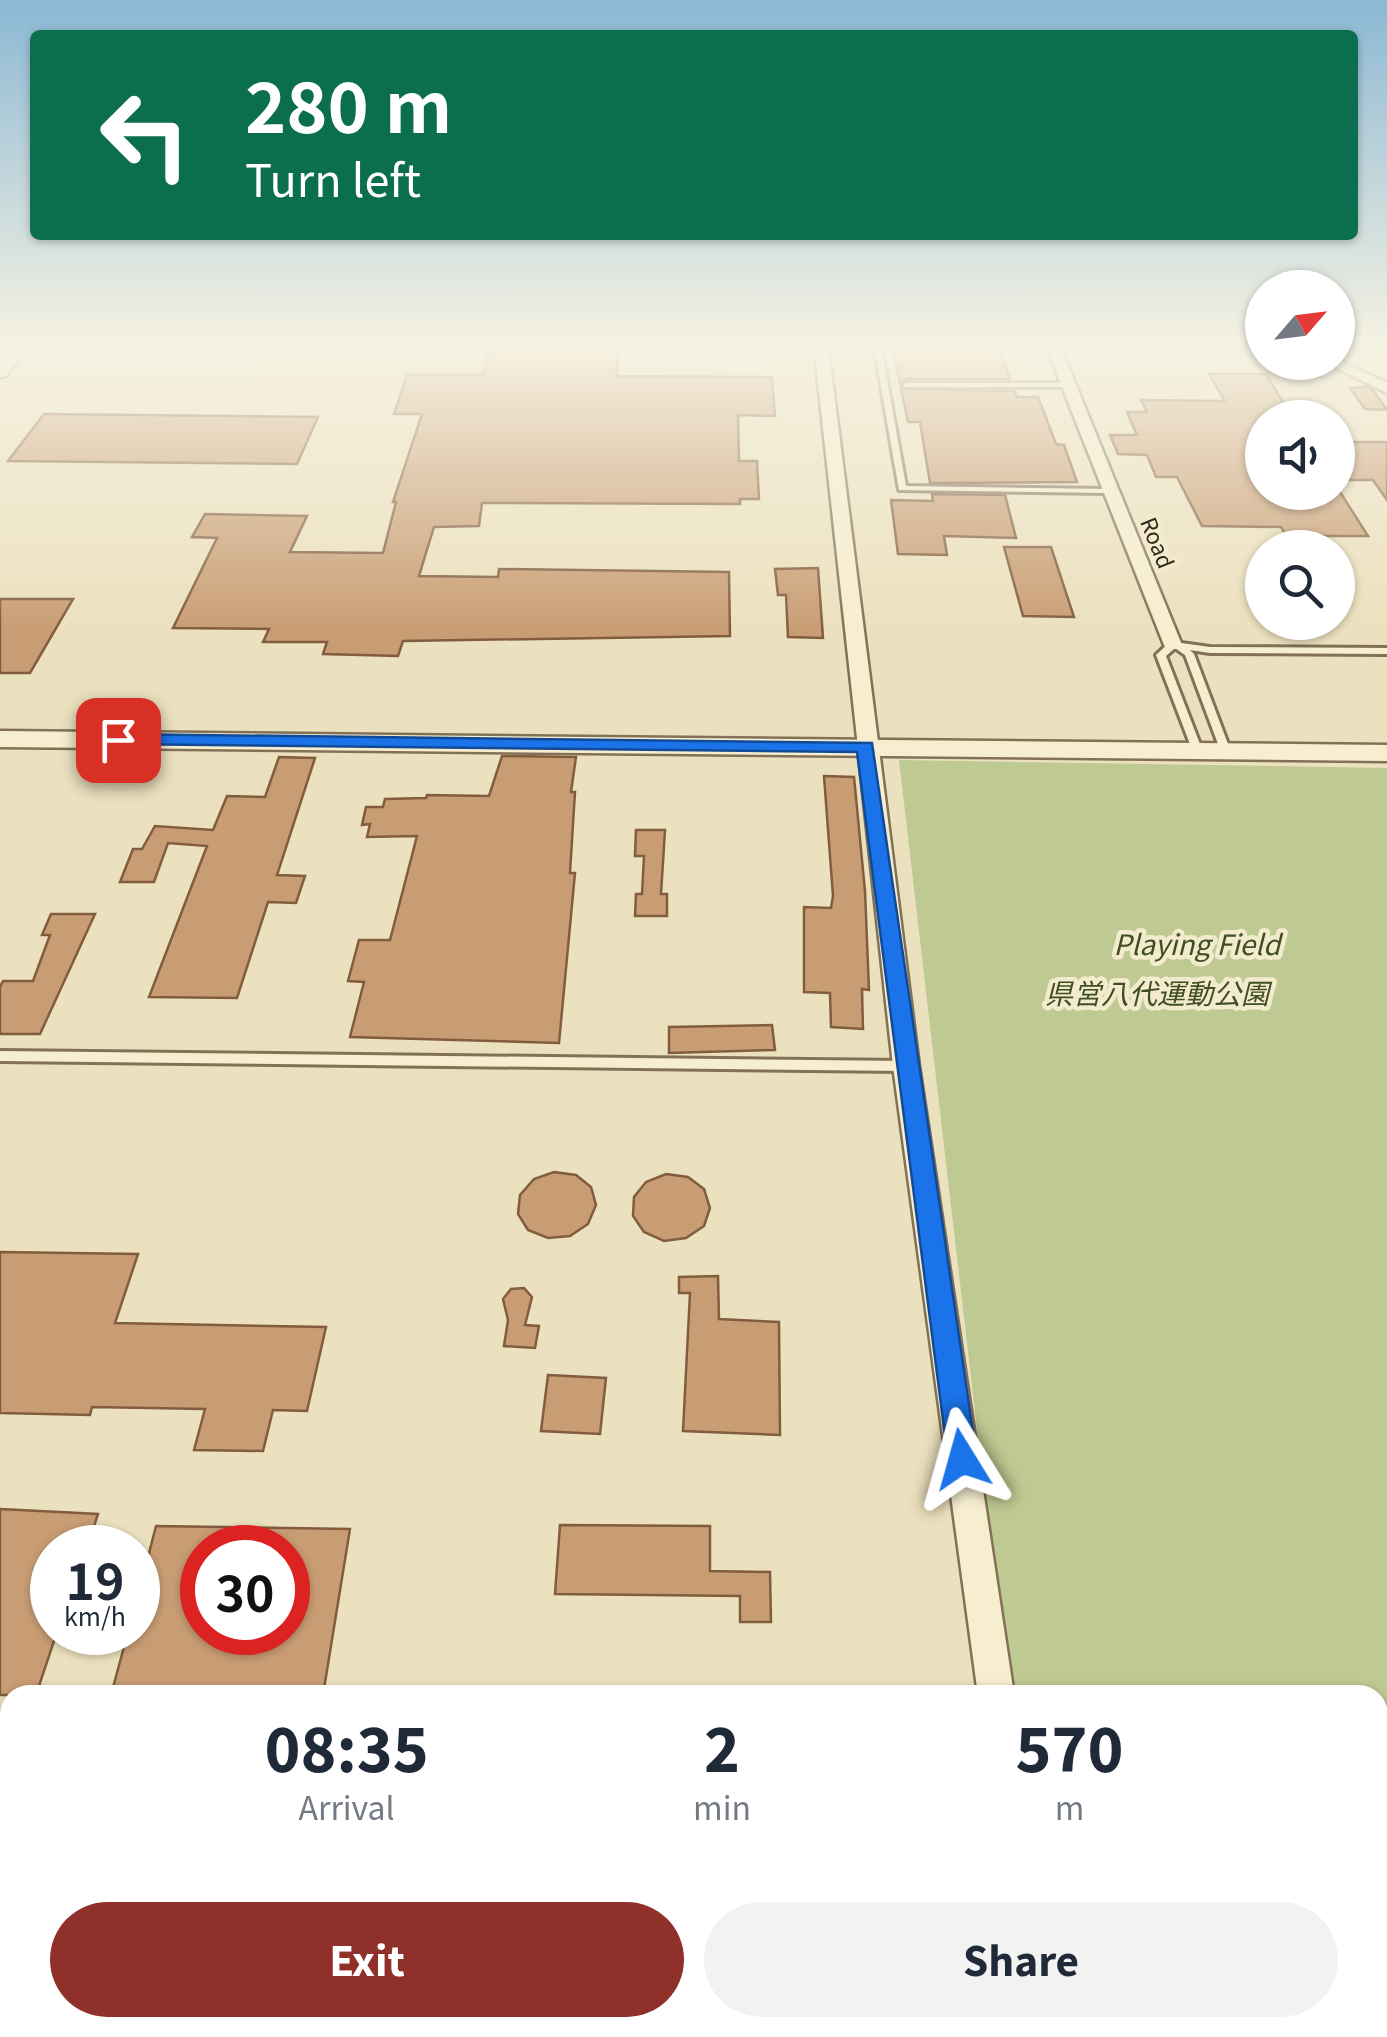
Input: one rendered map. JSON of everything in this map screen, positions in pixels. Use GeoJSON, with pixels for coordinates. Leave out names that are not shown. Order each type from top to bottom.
{"type":"FeatureCollection","features":[{"type":"Feature","properties":{"kind":"street"},"geometry":{"type":"LineString","coordinates":[[832,441],[906,1066],[995,1685]]}},
{"type":"Feature","properties":{"kind":"street","name":"Road"},"geometry":{"type":"LineString","coordinates":[[1091,441],[1174,645]]}},
{"type":"Feature","properties":{"kind":"street"},"geometry":{"type":"LineString","coordinates":[[0,739],[1387,753]]}},
{"type":"Feature","properties":{"kind":"lane"},"geometry":{"type":"LineString","coordinates":[[893,441],[902,488],[1108,491]]}},
{"type":"Feature","properties":{"kind":"lane"},"geometry":{"type":"LineString","coordinates":[[1089,441],[1174,645],[1189,654],[1226,752]]}},
{"type":"Feature","properties":{"kind":"lane"},"geometry":{"type":"LineString","coordinates":[[1198,752],[1162,654],[1174,645],[1210,650],[1387,651]]}},
{"type":"Feature","properties":{"kind":"lane"},"geometry":{"type":"LineString","coordinates":[[0,1056],[906,1066]]}},
{"type":"Feature","properties":{"kind":"green space","name":"県営八代運動公園"},"geometry":{"type":"Polygon","coordinates":[[[899,760],[1387,768],[1387,1685],[1007,1685],[899,760]]]}},
{"type":"Feature","properties":{"kind":"building"},"geometry":{"type":"Polygon","coordinates":[[[23,441],[307,441],[297,464],[8,461],[23,441]]]}},
{"type":"Feature","properties":{"kind":"building"},"geometry":{"type":"Polygon","coordinates":[[[413,441],[739,441],[739,461],[757,461],[759,499],[740,499],[740,504],[482,503],[479,526],[434,527],[419,576],[498,577],[499,569],[729,572],[730,636],[403,641],[398,656],[323,654],[327,642],[263,642],[269,629],[173,628],[217,538],[192,537],[205,514],[307,516],[290,552],[383,553],[393,502],[413,441]]]}},
{"type":"Feature","properties":{"kind":"building"},"geometry":{"type":"Polygon","coordinates":[[[923,441],[1055,441],[1064,445],[1077,482],[930,483],[923,441]]]}},
{"type":"Feature","properties":{"kind":"building"},"geometry":{"type":"Polygon","coordinates":[[[1113,441],[1245,441],[1245,510],[1351,510],[1368,536],[1355,536],[1355,530],[1202,526],[1177,477],[1156,477],[1147,455],[1118,454],[1113,441]]]}},
{"type":"Feature","properties":{"kind":"building"},"geometry":{"type":"Polygon","coordinates":[[[1355,442],[1387,442],[1387,500],[1373,480],[1355,480],[1355,442]]]}},
{"type":"Feature","properties":{"kind":"building"},"geometry":{"type":"Polygon","coordinates":[[[932,494],[1005,495],[1016,538],[944,536],[947,555],[898,554],[891,500],[933,501],[932,494]]]}},
{"type":"Feature","properties":{"kind":"building"},"geometry":{"type":"Polygon","coordinates":[[[1004,547],[1051,547],[1074,617],[1023,616],[1004,547]]]}},
{"type":"Feature","properties":{"kind":"building"},"geometry":{"type":"Polygon","coordinates":[[[818,568],[823,638],[788,637],[786,595],[778,595],[775,569],[818,568]]]}},
{"type":"Feature","properties":{"kind":"building"},"geometry":{"type":"Polygon","coordinates":[[[0,599],[73,599],[30,673],[0,673],[0,599]]]}},
{"type":"Feature","properties":{"kind":"building"},"geometry":{"type":"Polygon","coordinates":[[[502,756],[576,757],[571,792],[575,792],[570,873],[575,873],[559,1043],[350,1037],[364,982],[348,981],[359,940],[390,940],[417,836],[367,837],[370,824],[362,825],[366,807],[383,807],[385,799],[427,795],[489,796],[502,756]]]}},
{"type":"Feature","properties":{"kind":"building"},"geometry":{"type":"Polygon","coordinates":[[[279,757],[315,758],[277,875],[305,876],[296,903],[268,902],[237,998],[149,997],[207,846],[168,843],[154,882],[120,882],[133,849],[142,849],[155,826],[213,830],[227,796],[265,797],[279,757]]]}},
{"type":"Feature","properties":{"kind":"building"},"geometry":{"type":"Polygon","coordinates":[[[824,776],[854,777],[869,990],[862,989],[863,1029],[831,1027],[830,993],[804,992],[804,907],[831,908],[833,896],[824,776]]]}},
{"type":"Feature","properties":{"kind":"building"},"geometry":{"type":"Polygon","coordinates":[[[636,830],[665,830],[661,894],[667,894],[667,916],[635,916],[636,894],[642,894],[644,856],[635,856],[636,830]]]}},
{"type":"Feature","properties":{"kind":"building"},"geometry":{"type":"Polygon","coordinates":[[[51,914],[95,914],[40,1034],[0,1034],[0,987],[3,981],[33,981],[50,935],[42,935],[51,914]]]}},
{"type":"Feature","properties":{"kind":"building"},"geometry":{"type":"Polygon","coordinates":[[[772,1025],[775,1050],[669,1053],[669,1027],[772,1025]]]}},
{"type":"Feature","properties":{"kind":"building"},"geometry":{"type":"Polygon","coordinates":[[[554,1172],[576,1175],[591,1187],[596,1205],[588,1224],[570,1236],[548,1238],[528,1230],[518,1214],[520,1195],[534,1179],[554,1172]]]}},
{"type":"Feature","properties":{"kind":"building"},"geometry":{"type":"Polygon","coordinates":[[[666,1174],[688,1177],[704,1189],[710,1208],[704,1226],[686,1238],[664,1241],[644,1232],[633,1216],[634,1197],[646,1182],[666,1174]]]}},
{"type":"Feature","properties":{"kind":"building"},"geometry":{"type":"Polygon","coordinates":[[[0,1252],[138,1254],[115,1323],[326,1327],[307,1411],[273,1410],[263,1451],[194,1450],[205,1409],[92,1407],[90,1415],[0,1413],[0,1252]]]}},
{"type":"Feature","properties":{"kind":"building"},"geometry":{"type":"Polygon","coordinates":[[[718,1276],[719,1319],[779,1322],[780,1435],[683,1431],[690,1293],[679,1293],[679,1277],[718,1276]]]}},
{"type":"Feature","properties":{"kind":"building"},"geometry":{"type":"Polygon","coordinates":[[[524,1288],[532,1297],[525,1325],[539,1326],[535,1348],[504,1346],[508,1320],[503,1299],[511,1289],[524,1288]]]}},
{"type":"Feature","properties":{"kind":"building"},"geometry":{"type":"Polygon","coordinates":[[[548,1375],[606,1378],[600,1434],[541,1431],[548,1375]]]}},
{"type":"Feature","properties":{"kind":"building"},"geometry":{"type":"Polygon","coordinates":[[[0,1509],[98,1514],[94,1525],[30,1525],[30,1655],[49,1655],[39,1685],[0,1685],[0,1509]]]}},
{"type":"Feature","properties":{"kind":"building"},"geometry":{"type":"Polygon","coordinates":[[[560,1525],[710,1526],[710,1571],[770,1572],[771,1622],[740,1622],[740,1596],[555,1594],[560,1525]]]}},
{"type":"Feature","properties":{"kind":"building"},"geometry":{"type":"Polygon","coordinates":[[[160,1526],[180,1526],[180,1655],[310,1655],[310,1528],[350,1529],[325,1685],[114,1685],[122,1655],[160,1655],[160,1526]]]}},
{"type":"Feature","properties":{"kind":"route"},"geometry":{"type":"LineString","coordinates":[[118,740],[866,747],[962,1459]]}},
{"type":"Feature","properties":{"kind":"park label","name":"Playing Field"},"geometry":{"type":"Point","coordinates":[1197,945]}}]}
